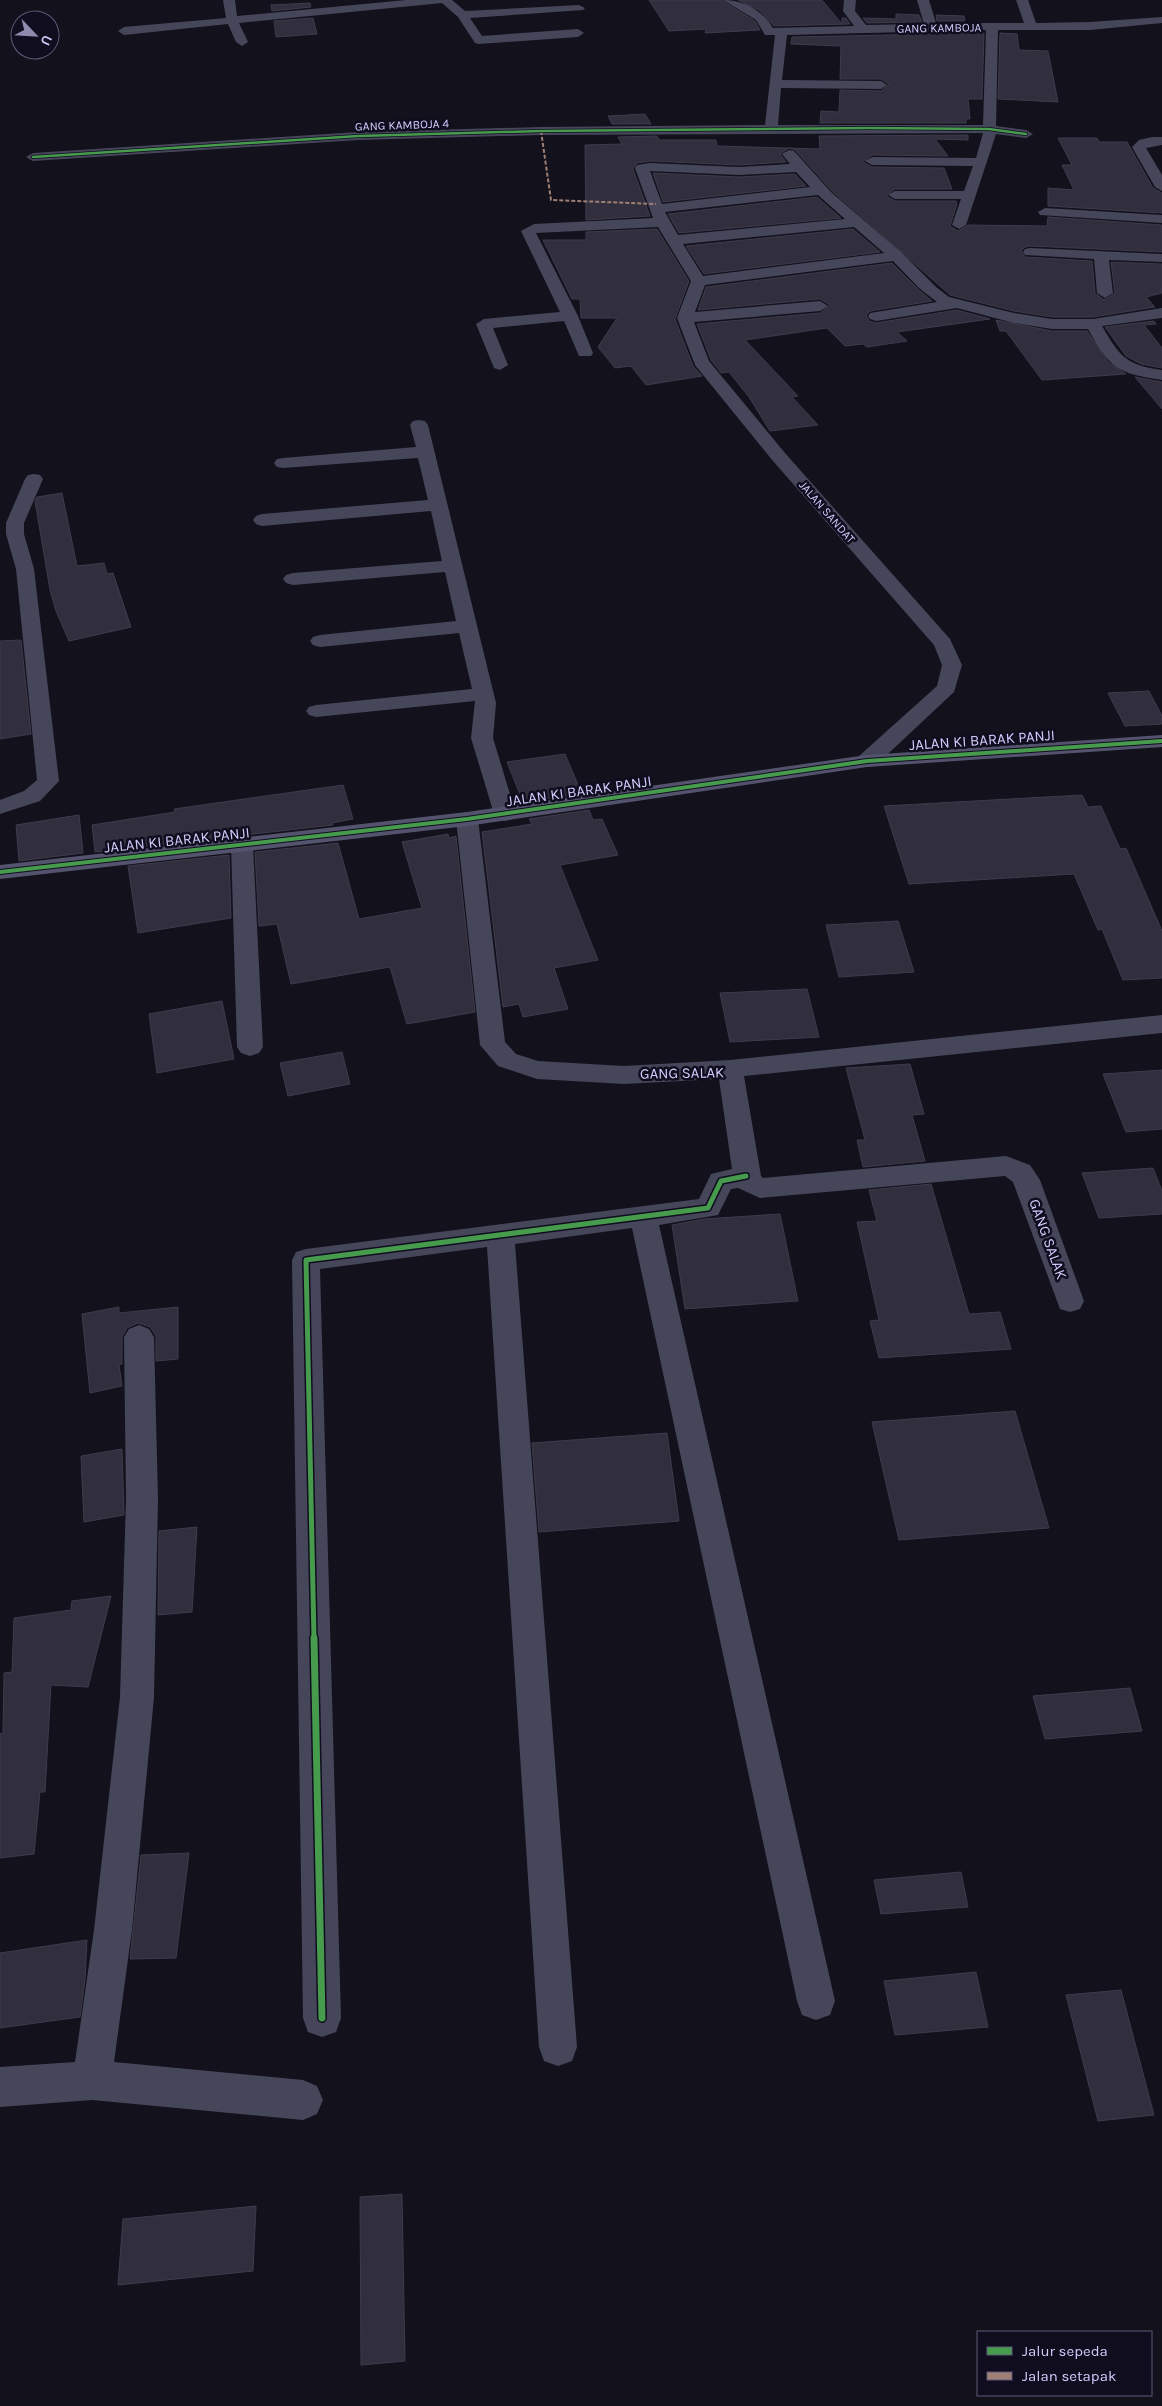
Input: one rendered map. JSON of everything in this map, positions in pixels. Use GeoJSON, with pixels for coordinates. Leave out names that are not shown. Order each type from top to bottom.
{"type":"FeatureCollection","features":[{"type":"Feature","properties":{"kind":"street"},"geometry":{"type":"LineString","coordinates":[[229,0],[232,20],[242,42]]}},
{"type":"Feature","properties":{"kind":"street"},"geometry":{"type":"LineString","coordinates":[[124,30],[441,0]]}},
{"type":"Feature","properties":{"kind":"street"},"geometry":{"type":"LineString","coordinates":[[445,0],[462,15],[479,40],[578,33]]}},
{"type":"Feature","properties":{"kind":"street"},"geometry":{"type":"LineString","coordinates":[[729,0],[761,18],[767,32],[781,32],[771,127]]}},
{"type":"Feature","properties":{"kind":"street"},"geometry":{"type":"LineString","coordinates":[[850,0],[849,10],[863,30]]}},
{"type":"Feature","properties":{"kind":"street"},"geometry":{"type":"LineString","coordinates":[[923,0],[931,27]]}},
{"type":"Feature","properties":{"kind":"street"},"geometry":{"type":"LineString","coordinates":[[1022,0],[1031,25]]}},
{"type":"Feature","properties":{"kind":"street"},"geometry":{"type":"LineString","coordinates":[[462,15],[579,8]]}},
{"type":"Feature","properties":{"kind":"street","name":"GANG KAMBOJA"},"geometry":{"type":"LineString","coordinates":[[781,32],[1031,25],[1090,26],[1162,20]]}},
{"type":"Feature","properties":{"kind":"street"},"geometry":{"type":"LineString","coordinates":[[959,226],[989,139],[992,27]]}},
{"type":"Feature","properties":{"kind":"street"},"geometry":{"type":"LineString","coordinates":[[777,84],[881,85]]}},
{"type":"Feature","properties":{"kind":"street","name":"GANG KAMBOJA 4"},"geometry":{"type":"LineString","coordinates":[[33,157],[358,136],[771,127],[989,129],[1026,134]]}},
{"type":"Feature","properties":{"kind":"street"},"geometry":{"type":"LineString","coordinates":[[1162,141],[1150,141],[1143,143],[1140,147],[1162,187]]}},
{"type":"Feature","properties":{"kind":"street"},"geometry":{"type":"LineString","coordinates":[[787,150],[799,168],[821,190],[896,256],[933,294],[955,304],[1014,318],[1052,324],[1093,324],[1114,319],[1162,313]]}},
{"type":"Feature","properties":{"kind":"street"},"geometry":{"type":"LineString","coordinates":[[872,161],[982,162]]}},
{"type":"Feature","properties":{"kind":"street"},"geometry":{"type":"LineString","coordinates":[[700,280],[660,215],[642,168],[739,171],[799,168]]}},
{"type":"Feature","properties":{"kind":"street"},"geometry":{"type":"LineString","coordinates":[[585,353],[570,316],[529,230],[660,215],[821,190]]}},
{"type":"Feature","properties":{"kind":"street"},"geometry":{"type":"LineString","coordinates":[[895,195],[970,195]]}},
{"type":"Feature","properties":{"kind":"street"},"geometry":{"type":"LineString","coordinates":[[1045,212],[1162,219]]}},
{"type":"Feature","properties":{"kind":"street"},"geometry":{"type":"LineString","coordinates":[[675,240],[859,222]]}},
{"type":"Feature","properties":{"kind":"street"},"geometry":{"type":"LineString","coordinates":[[1030,252],[1162,258]]}},
{"type":"Feature","properties":{"kind":"street"},"geometry":{"type":"LineString","coordinates":[[700,280],[896,256]]}},
{"type":"Feature","properties":{"kind":"street"},"geometry":{"type":"LineString","coordinates":[[1101,256],[1106,293]]}},
{"type":"Feature","properties":{"kind":"street"},"geometry":{"type":"LineString","coordinates":[[700,280],[686,318],[820,306]]}},
{"type":"Feature","properties":{"kind":"street"},"geometry":{"type":"LineString","coordinates":[[876,316],[955,304]]}},
{"type":"Feature","properties":{"kind":"street"},"geometry":{"type":"LineString","coordinates":[[500,365],[484,324],[570,316]]}},
{"type":"Feature","properties":{"kind":"street","name":"JALAN SANDAT"},"geometry":{"type":"LineString","coordinates":[[686,318],[701,362],[779,458],[943,643],[952,665],[947,688],[868,761]]}},
{"type":"Feature","properties":{"kind":"street"},"geometry":{"type":"LineString","coordinates":[[1093,324],[1117,364],[1142,372],[1162,374]]}},
{"type":"Feature","properties":{"kind":"street"},"geometry":{"type":"LineString","coordinates":[[419,425],[486,702],[482,738],[505,814]]}},
{"type":"Feature","properties":{"kind":"street"},"geometry":{"type":"LineString","coordinates":[[283,463],[424,452]]}},
{"type":"Feature","properties":{"kind":"street"},"geometry":{"type":"LineString","coordinates":[[0,807],[27,800],[39,793],[48,781],[25,569],[15,534],[15,523],[34,479]]}},
{"type":"Feature","properties":{"kind":"street"},"geometry":{"type":"LineString","coordinates":[[262,520],[438,505]]}},
{"type":"Feature","properties":{"kind":"street"},"geometry":{"type":"LineString","coordinates":[[293,579],[453,566]]}},
{"type":"Feature","properties":{"kind":"street"},"geometry":{"type":"LineString","coordinates":[[320,641],[467,626]]}},
{"type":"Feature","properties":{"kind":"street"},"geometry":{"type":"LineString","coordinates":[[316,711],[484,694]]}},
{"type":"Feature","properties":{"kind":"street","name":"JALAN KI BARAK PANJI"},"geometry":{"type":"LineString","coordinates":[[0,872],[467,820],[868,761],[1162,741]]}},
{"type":"Feature","properties":{"kind":"street","name":"GANG SALAK"},"geometry":{"type":"LineString","coordinates":[[467,820],[492,1045],[507,1060],[537,1070],[624,1074],[730,1070],[746,1176],[748,1182],[760,1188],[1006,1166],[1016,1170],[1023,1174],[1026,1180],[1070,1300]]}},
{"type":"Feature","properties":{"kind":"street"},"geometry":{"type":"LineString","coordinates":[[242,845],[250,1047]]}},
{"type":"Feature","properties":{"kind":"street"},"geometry":{"type":"LineString","coordinates":[[730,1070],[1162,1024]]}},
{"type":"Feature","properties":{"kind":"street"},"geometry":{"type":"LineString","coordinates":[[322,2018],[306,1260],[708,1208],[721,1181],[746,1176]]}},
{"type":"Feature","properties":{"kind":"street"},"geometry":{"type":"LineString","coordinates":[[643,1215],[816,2001]]}},
{"type":"Feature","properties":{"kind":"street"},"geometry":{"type":"LineString","coordinates":[[500,1234],[558,2047]]}},
{"type":"Feature","properties":{"kind":"street"},"geometry":{"type":"LineString","coordinates":[[92,2080],[113,1930],[137,1696],[142,1499],[139,1337]]}},
{"type":"Feature","properties":{"kind":"street"},"geometry":{"type":"LineString","coordinates":[[0,2087],[92,2080],[303,2100]]}},
{"type":"Feature","properties":{"kind":"building"},"geometry":{"type":"Polygon","coordinates":[[[649,0],[721,0],[755,21],[760,30],[705,33],[706,29],[669,31],[649,0]]]}},
{"type":"Feature","properties":{"kind":"building"},"geometry":{"type":"Polygon","coordinates":[[[738,0],[822,0],[842,24],[842,18],[846,18],[850,24],[774,26],[759,10],[738,0]]]}},
{"type":"Feature","properties":{"kind":"building"},"geometry":{"type":"Polygon","coordinates":[[[310,3],[311,7],[272,11],[271,5],[310,3]]]}},
{"type":"Feature","properties":{"kind":"building"},"geometry":{"type":"Polygon","coordinates":[[[896,14],[919,15],[922,22],[867,23],[863,18],[896,19],[896,14]]]}},
{"type":"Feature","properties":{"kind":"building"},"geometry":{"type":"Polygon","coordinates":[[[936,15],[964,16],[965,21],[937,21],[936,15]]]}},
{"type":"Feature","properties":{"kind":"building"},"geometry":{"type":"Polygon","coordinates":[[[313,18],[317,34],[276,37],[274,21],[313,18]]]}},
{"type":"Feature","properties":{"kind":"building"},"geometry":{"type":"Polygon","coordinates":[[[984,33],[982,99],[968,99],[970,119],[966,119],[966,123],[820,123],[821,111],[839,112],[840,90],[881,91],[889,84],[881,79],[840,79],[841,46],[791,44],[792,37],[984,33]]]}},
{"type":"Feature","properties":{"kind":"building"},"geometry":{"type":"Polygon","coordinates":[[[1000,33],[1017,34],[1019,50],[1048,51],[1058,102],[998,99],[1000,33]]]}},
{"type":"Feature","properties":{"kind":"building"},"geometry":{"type":"Polygon","coordinates":[[[645,114],[651,124],[612,124],[608,116],[645,114]]]}},
{"type":"Feature","properties":{"kind":"building"},"geometry":{"type":"Polygon","coordinates":[[[968,135],[968,140],[935,139],[948,156],[872,155],[863,162],[872,167],[944,168],[952,189],[895,189],[886,196],[895,201],[956,201],[957,204],[950,226],[958,231],[968,225],[1047,226],[1048,217],[1162,225],[1162,252],[1030,246],[1025,247],[1021,251],[1025,257],[1092,261],[1095,293],[1104,300],[1115,293],[1111,262],[1162,264],[1162,293],[1146,297],[1155,307],[1093,317],[1052,317],[1014,311],[950,295],[832,191],[795,150],[789,148],[820,149],[819,136],[968,135]]]}},
{"type":"Feature","properties":{"kind":"building"},"geometry":{"type":"Polygon","coordinates":[[[657,136],[659,140],[716,140],[717,146],[789,148],[780,154],[786,162],[739,165],[650,161],[637,163],[633,169],[650,216],[586,220],[585,145],[622,144],[618,137],[657,136]]]}},
{"type":"Feature","properties":{"kind":"building"},"geometry":{"type":"Polygon","coordinates":[[[1058,138],[1097,138],[1099,142],[1127,142],[1153,188],[1162,193],[1162,213],[1048,206],[1048,188],[1074,190],[1062,165],[1072,165],[1058,138]]]}},
{"type":"Feature","properties":{"kind":"building"},"geometry":{"type":"Polygon","coordinates":[[[653,173],[739,177],[795,174],[806,186],[663,202],[653,173]]]}},
{"type":"Feature","properties":{"kind":"building"},"geometry":{"type":"Polygon","coordinates":[[[817,197],[841,218],[679,233],[668,214],[817,197]]]}},
{"type":"Feature","properties":{"kind":"building"},"geometry":{"type":"Polygon","coordinates":[[[657,229],[689,281],[675,319],[693,366],[702,376],[646,385],[631,366],[615,368],[598,347],[617,318],[581,318],[580,299],[572,299],[543,240],[586,240],[586,232],[657,229]]]}},
{"type":"Feature","properties":{"kind":"building"},"geometry":{"type":"Polygon","coordinates":[[[853,229],[880,252],[704,274],[686,246],[853,229]]]}},
{"type":"Feature","properties":{"kind":"building"},"geometry":{"type":"Polygon","coordinates":[[[892,263],[932,301],[870,311],[866,315],[869,321],[876,323],[957,310],[990,319],[897,332],[907,341],[867,347],[863,344],[845,346],[827,328],[745,340],[798,396],[792,397],[818,425],[770,431],[749,397],[729,372],[721,373],[711,360],[697,324],[820,313],[830,305],[820,299],[698,310],[706,287],[892,263]]]}},
{"type":"Feature","properties":{"kind":"building"},"geometry":{"type":"Polygon","coordinates":[[[996,320],[1052,331],[1087,331],[1108,362],[1126,374],[1042,380],[1006,331],[1000,331],[996,320]]]}},
{"type":"Feature","properties":{"kind":"building"},"geometry":{"type":"Polygon","coordinates":[[[1154,321],[1156,324],[1144,325],[1162,348],[1162,368],[1141,364],[1126,356],[1105,327],[1154,321]]]}},
{"type":"Feature","properties":{"kind":"building"},"geometry":{"type":"Polygon","coordinates":[[[1135,377],[1162,382],[1162,409],[1135,377]]]}},
{"type":"Feature","properties":{"kind":"building"},"geometry":{"type":"Polygon","coordinates":[[[62,493],[77,566],[104,563],[107,574],[113,573],[131,627],[69,641],[56,611],[50,590],[35,501],[37,497],[62,493]]]}},
{"type":"Feature","properties":{"kind":"building"},"geometry":{"type":"Polygon","coordinates":[[[21,640],[31,734],[0,739],[0,641],[21,640]]]}},
{"type":"Feature","properties":{"kind":"building"},"geometry":{"type":"Polygon","coordinates":[[[1149,691],[1162,716],[1162,724],[1125,726],[1108,693],[1149,691]]]}},
{"type":"Feature","properties":{"kind":"building"},"geometry":{"type":"Polygon","coordinates":[[[565,754],[582,794],[523,802],[507,762],[565,754]]]}},
{"type":"Feature","properties":{"kind":"building"},"geometry":{"type":"Polygon","coordinates":[[[343,785],[353,819],[332,823],[333,825],[95,852],[92,825],[175,812],[174,809],[343,785]]]}},
{"type":"Feature","properties":{"kind":"building"},"geometry":{"type":"Polygon","coordinates":[[[1082,795],[1088,807],[1101,806],[1120,849],[1126,848],[1162,931],[1162,978],[1123,980],[1102,929],[1098,930],[1074,874],[909,884],[884,806],[1082,795]]]}},
{"type":"Feature","properties":{"kind":"building"},"geometry":{"type":"Polygon","coordinates":[[[589,810],[593,820],[602,819],[618,855],[560,865],[598,960],[554,968],[568,1009],[523,1017],[519,1004],[503,1007],[482,832],[532,824],[529,819],[589,810]]]}},
{"type":"Feature","properties":{"kind":"building"},"geometry":{"type":"Polygon","coordinates":[[[79,815],[83,853],[19,861],[16,825],[79,815]]]}},
{"type":"Feature","properties":{"kind":"building"},"geometry":{"type":"Polygon","coordinates":[[[448,834],[449,838],[456,836],[475,1012],[407,1024],[390,967],[291,984],[277,924],[259,926],[255,852],[338,843],[359,919],[422,908],[402,842],[448,834]]]}},
{"type":"Feature","properties":{"kind":"building"},"geometry":{"type":"Polygon","coordinates":[[[229,855],[231,918],[138,933],[128,866],[229,855]]]}},
{"type":"Feature","properties":{"kind":"building"},"geometry":{"type":"Polygon","coordinates":[[[898,921],[914,972],[839,977],[826,925],[898,921]]]}},
{"type":"Feature","properties":{"kind":"building"},"geometry":{"type":"Polygon","coordinates":[[[807,989],[819,1037],[730,1042],[720,993],[807,989]]]}},
{"type":"Feature","properties":{"kind":"building"},"geometry":{"type":"Polygon","coordinates":[[[222,1001],[234,1059],[157,1073],[149,1014],[222,1001]]]}},
{"type":"Feature","properties":{"kind":"building"},"geometry":{"type":"Polygon","coordinates":[[[342,1052],[350,1084],[288,1096],[280,1063],[342,1052]]]}},
{"type":"Feature","properties":{"kind":"building"},"geometry":{"type":"Polygon","coordinates":[[[910,1064],[924,1114],[912,1115],[925,1161],[863,1167],[857,1140],[865,1140],[846,1068],[910,1064]]]}},
{"type":"Feature","properties":{"kind":"building"},"geometry":{"type":"Polygon","coordinates":[[[1162,1070],[1162,1129],[1126,1132],[1103,1074],[1162,1070]]]}},
{"type":"Feature","properties":{"kind":"building"},"geometry":{"type":"Polygon","coordinates":[[[1153,1168],[1162,1191],[1162,1214],[1099,1218],[1082,1173],[1153,1168]]]}},
{"type":"Feature","properties":{"kind":"building"},"geometry":{"type":"Polygon","coordinates":[[[931,1184],[969,1314],[1000,1312],[1011,1349],[879,1358],[870,1321],[879,1320],[857,1222],[877,1221],[869,1190],[931,1184]]]}},
{"type":"Feature","properties":{"kind":"building"},"geometry":{"type":"Polygon","coordinates":[[[780,1214],[798,1301],[685,1309],[672,1225],[704,1219],[780,1214]]]}},
{"type":"Feature","properties":{"kind":"building"},"geometry":{"type":"Polygon","coordinates":[[[119,1307],[119,1313],[178,1307],[178,1359],[156,1361],[156,1336],[150,1327],[138,1323],[127,1328],[122,1337],[122,1364],[119,1365],[122,1386],[90,1393],[82,1314],[119,1307]]]}},
{"type":"Feature","properties":{"kind":"building"},"geometry":{"type":"Polygon","coordinates":[[[1015,1411],[1049,1528],[899,1540],[872,1422],[1015,1411]]]}},
{"type":"Feature","properties":{"kind":"building"},"geometry":{"type":"Polygon","coordinates":[[[667,1433],[679,1521],[539,1532],[532,1443],[667,1433]]]}},
{"type":"Feature","properties":{"kind":"building"},"geometry":{"type":"Polygon","coordinates":[[[122,1449],[124,1515],[84,1522],[81,1456],[122,1449]]]}},
{"type":"Feature","properties":{"kind":"building"},"geometry":{"type":"Polygon","coordinates":[[[197,1527],[192,1612],[158,1615],[159,1531],[197,1527]]]}},
{"type":"Feature","properties":{"kind":"building"},"geometry":{"type":"Polygon","coordinates":[[[111,1596],[88,1687],[51,1685],[45,1792],[40,1792],[34,1854],[0,1858],[0,1734],[3,1733],[4,1673],[12,1672],[14,1618],[71,1610],[72,1601],[111,1596]]]}},
{"type":"Feature","properties":{"kind":"building"},"geometry":{"type":"Polygon","coordinates":[[[1130,1688],[1142,1731],[1045,1739],[1033,1696],[1130,1688]]]}},
{"type":"Feature","properties":{"kind":"building"},"geometry":{"type":"Polygon","coordinates":[[[189,1853],[176,1958],[130,1959],[141,1855],[189,1853]]]}},
{"type":"Feature","properties":{"kind":"building"},"geometry":{"type":"Polygon","coordinates":[[[961,1872],[968,1907],[881,1914],[874,1880],[961,1872]]]}},
{"type":"Feature","properties":{"kind":"building"},"geometry":{"type":"Polygon","coordinates":[[[87,1940],[85,1980],[80,2017],[0,2028],[0,1953],[87,1940]]]}},
{"type":"Feature","properties":{"kind":"building"},"geometry":{"type":"Polygon","coordinates":[[[976,1972],[988,2027],[895,2035],[884,1981],[976,1972]]]}},
{"type":"Feature","properties":{"kind":"building"},"geometry":{"type":"Polygon","coordinates":[[[1121,1990],[1154,2115],[1098,2121],[1066,1995],[1121,1990]]]}},
{"type":"Feature","properties":{"kind":"building"},"geometry":{"type":"Polygon","coordinates":[[[402,2194],[405,2361],[361,2365],[360,2197],[402,2194]]]}},
{"type":"Feature","properties":{"kind":"building"},"geometry":{"type":"Polygon","coordinates":[[[256,2206],[253,2271],[118,2285],[123,2219],[256,2206]]]}},
{"type":"Feature","properties":{"kind":"marked path"},"geometry":{"type":"LineString","coordinates":[[541,131],[549,198],[551,200],[656,204]]}},
{"type":"Feature","properties":{"kind":"cycle path"},"geometry":{"type":"LineString","coordinates":[[33,157],[358,136],[541,131],[869,128],[989,129],[1026,134]]}},
{"type":"Feature","properties":{"kind":"cycle path"},"geometry":{"type":"LineString","coordinates":[[0,872],[467,819],[867,761],[1162,741]]}},
{"type":"Feature","properties":{"kind":"cycle path"},"geometry":{"type":"LineString","coordinates":[[322,2018],[306,1260],[708,1208],[721,1181],[746,1176]]}}]}
